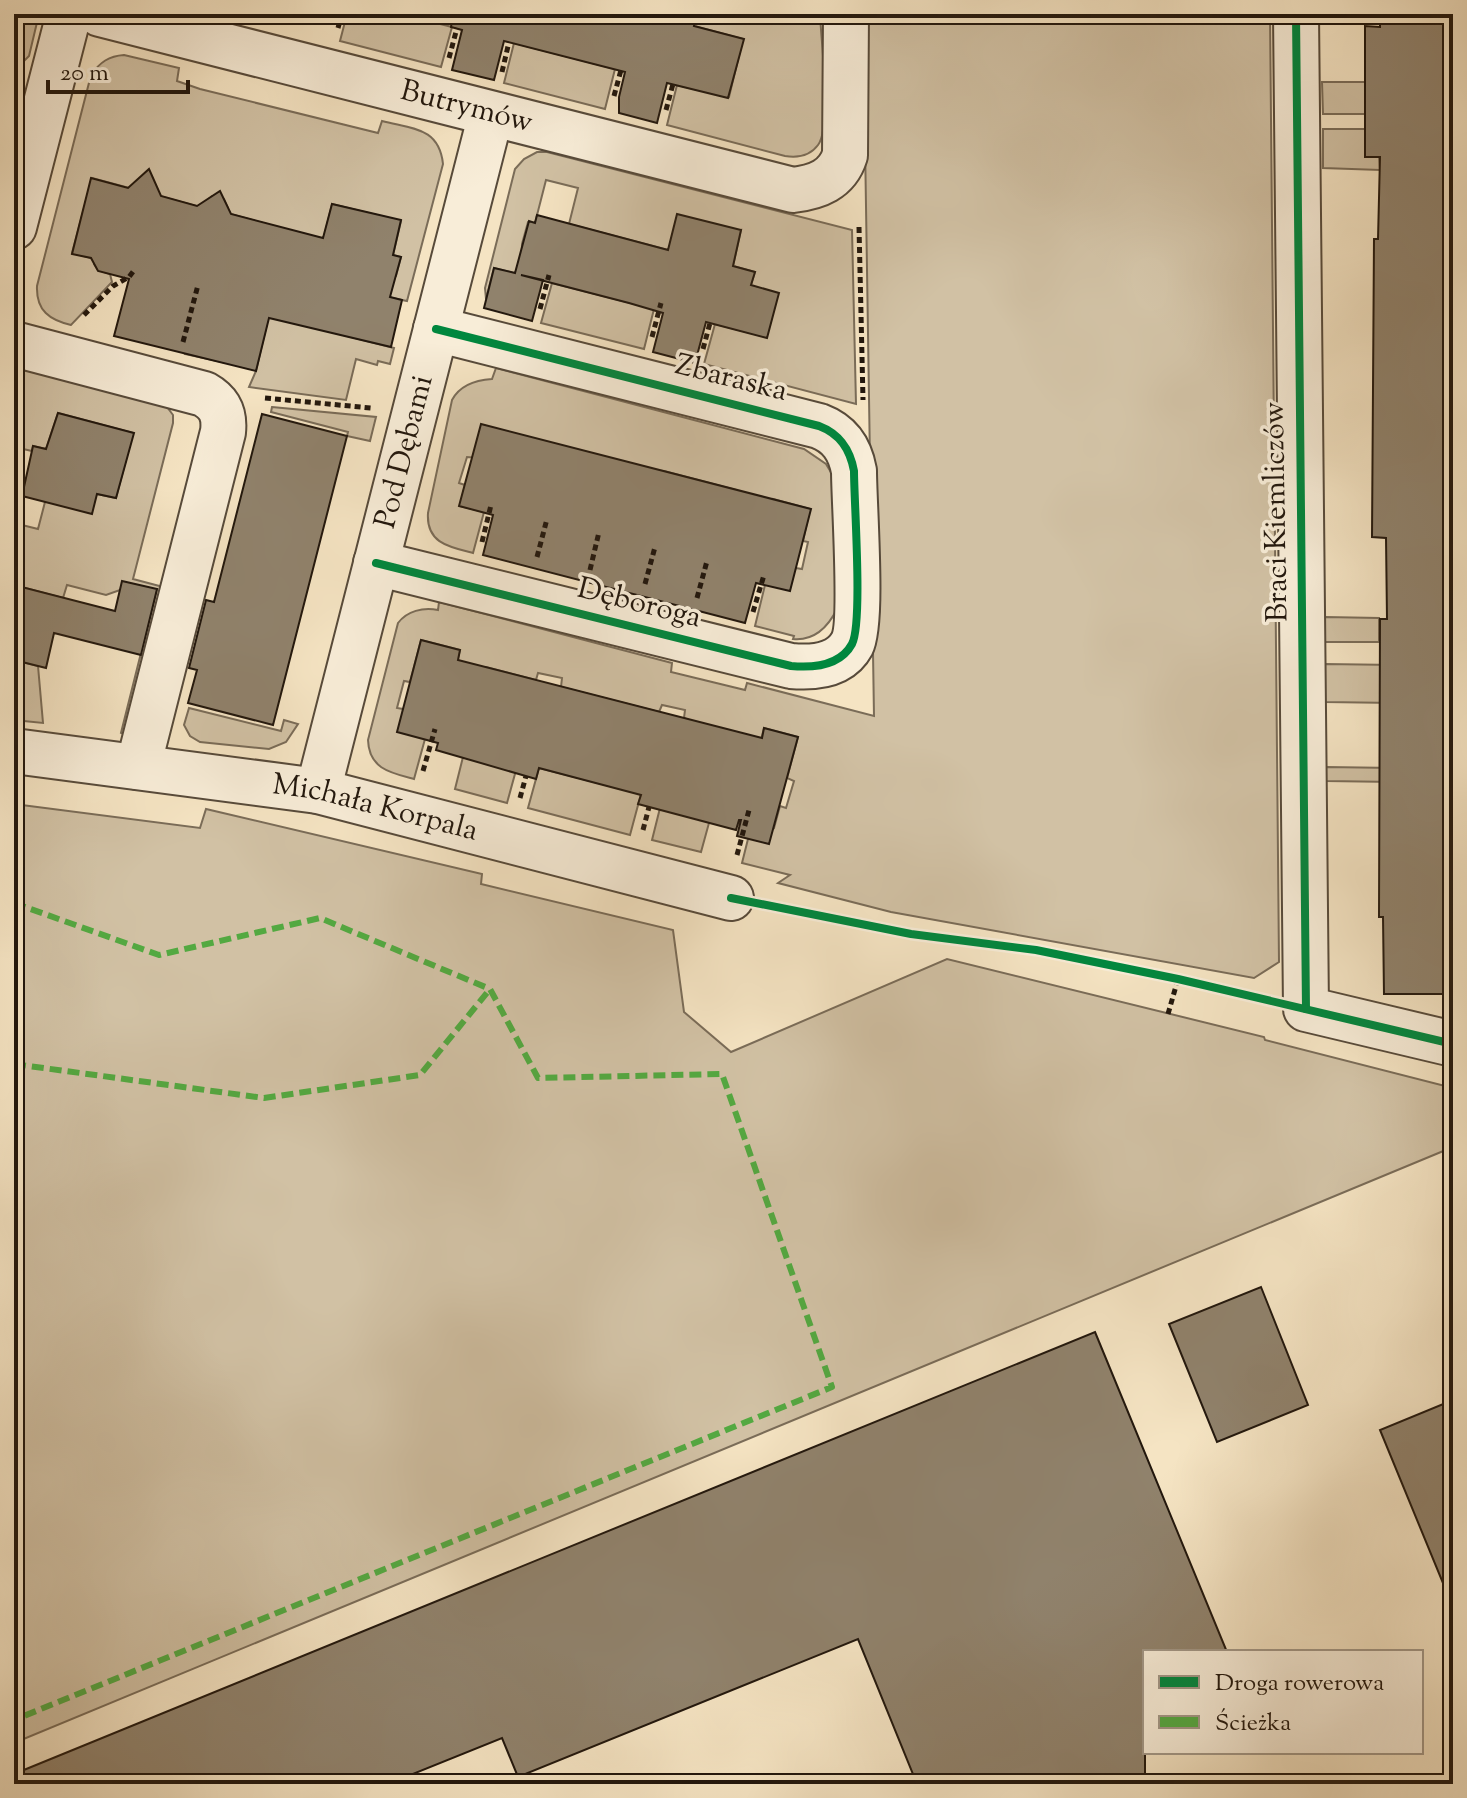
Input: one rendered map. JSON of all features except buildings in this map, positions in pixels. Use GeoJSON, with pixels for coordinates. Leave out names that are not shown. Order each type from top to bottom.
{"type":"FeatureCollection","features":[{"type":"Feature","properties":{"kind":"street"},"geometry":{"type":"LineString","coordinates":[[14,227],[28,111],[69,14]]}},
{"type":"Feature","properties":{"kind":"street","name":"Butrymów"},"geometry":{"type":"LineString","coordinates":[[100,14],[784,188],[803,189],[830,178],[843,161],[847,145],[846,14]]}},
{"type":"Feature","properties":{"kind":"street","name":"Braci Kiemliczów"},"geometry":{"type":"LineString","coordinates":[[1296,14],[1306,1009],[1453,1044]]}},
{"type":"Feature","properties":{"kind":"street","name":"Pod Dębami"},"geometry":{"type":"LineString","coordinates":[[318,791],[491,114]]}},
{"type":"Feature","properties":{"kind":"street","name":"Zbaraska"},"geometry":{"type":"LineString","coordinates":[[436,329],[829,430],[848,450],[854,471],[857,611]]}},
{"type":"Feature","properties":{"kind":"street"},"geometry":{"type":"LineString","coordinates":[[14,344],[204,394],[217,402],[223,415],[223,432],[138,767]]}},
{"type":"Feature","properties":{"kind":"street","name":"Dęboroga"},"geometry":{"type":"LineString","coordinates":[[376,563],[798,667],[826,664],[844,655],[855,637],[857,611]]}},
{"type":"Feature","properties":{"kind":"street","name":"Michała Korpala"},"geometry":{"type":"LineString","coordinates":[[14,751],[318,791],[733,880]]}},
{"type":"Feature","properties":{"kind":"path"},"geometry":{"type":"LineString","coordinates":[[859,227],[863,412]]}},
{"type":"Feature","properties":{"kind":"path"},"geometry":{"type":"LineString","coordinates":[[79,321],[135,269]]}},
{"type":"Feature","properties":{"kind":"path"},"geometry":{"type":"LineString","coordinates":[[537,322],[549,275]]}},
{"type":"Feature","properties":{"kind":"path"},"geometry":{"type":"LineString","coordinates":[[181,353],[198,285]]}},
{"type":"Feature","properties":{"kind":"path"},"geometry":{"type":"LineString","coordinates":[[649,351],[661,303]]}},
{"type":"Feature","properties":{"kind":"path"},"geometry":{"type":"LineString","coordinates":[[258,398],[373,408]]}},
{"type":"Feature","properties":{"kind":"path"},"geometry":{"type":"LineString","coordinates":[[479,555],[491,505]]}},
{"type":"Feature","properties":{"kind":"path"},"geometry":{"type":"LineString","coordinates":[[534,569],[547,519]]}},
{"type":"Feature","properties":{"kind":"path"},"geometry":{"type":"LineString","coordinates":[[587,582],[599,532]]}},
{"type":"Feature","properties":{"kind":"path"},"geometry":{"type":"LineString","coordinates":[[642,597],[655,547]]}},
{"type":"Feature","properties":{"kind":"path"},"geometry":{"type":"LineString","coordinates":[[694,610],[707,561]]}},
{"type":"Feature","properties":{"kind":"path"},"geometry":{"type":"LineString","coordinates":[[750,624],[764,575]]}},
{"type":"Feature","properties":{"kind":"path"},"geometry":{"type":"LineString","coordinates":[[421,780],[435,729]]}},
{"type":"Feature","properties":{"kind":"path"},"geometry":{"type":"LineString","coordinates":[[733,880],[749,810]]}},
{"type":"Feature","properties":{"kind":"path"},"geometry":{"type":"LineString","coordinates":[[1168,1014],[1178,979]]}},
{"type":"Feature","properties":{"kind":"shaded area"},"geometry":{"type":"Polygon","coordinates":[[[16,14],[39,14],[29,56],[14,71],[16,14]]]}},
{"type":"Feature","properties":{"kind":"shaded area"},"geometry":{"type":"Polygon","coordinates":[[[347,14],[401,14],[452,27],[441,67],[340,41],[347,14]]]}},
{"type":"Feature","properties":{"kind":"shaded area"},"geometry":{"type":"Polygon","coordinates":[[[697,14],[820,14],[825,82],[824,120],[822,135],[815,149],[795,157],[785,156],[667,125],[677,85],[729,97],[743,39],[694,26],[697,14]]]}},
{"type":"Feature","properties":{"kind":"shaded area"},"geometry":{"type":"Polygon","coordinates":[[[863,14],[1270,14],[1279,962],[1254,978],[891,912],[778,883],[790,875],[742,863],[752,823],[774,828],[780,806],[786,808],[794,781],[787,778],[798,737],[764,728],[759,748],[684,718],[685,710],[662,705],[659,712],[561,687],[562,678],[538,673],[536,680],[486,667],[455,670],[460,650],[421,640],[410,682],[404,681],[397,708],[403,709],[425,739],[414,779],[383,768],[369,750],[368,740],[398,623],[416,611],[438,610],[439,602],[672,663],[671,672],[745,690],[747,683],[874,716],[863,14]]]}},
{"type":"Feature","properties":{"kind":"shaded area"},"geometry":{"type":"Polygon","coordinates":[[[514,43],[615,69],[605,109],[504,83],[514,43]]]}},
{"type":"Feature","properties":{"kind":"shaded area"},"geometry":{"type":"Polygon","coordinates":[[[124,55],[179,68],[177,81],[200,89],[378,133],[382,121],[404,126],[430,136],[436,143],[443,164],[407,301],[383,296],[388,275],[396,276],[401,257],[393,255],[401,221],[332,204],[313,282],[331,332],[394,348],[390,364],[378,361],[377,365],[356,359],[346,400],[249,387],[266,328],[226,363],[185,354],[202,290],[267,224],[227,213],[224,199],[212,196],[200,207],[92,178],[72,253],[95,259],[98,270],[110,274],[112,282],[71,325],[51,317],[42,308],[37,286],[91,75],[105,60],[124,55]]]}},
{"type":"Feature","properties":{"kind":"shaded area"},"geometry":{"type":"Polygon","coordinates":[[[1322,82],[1379,82],[1365,114],[1323,114],[1322,82]]]}},
{"type":"Feature","properties":{"kind":"shaded area"},"geometry":{"type":"Polygon","coordinates":[[[1323,129],[1365,129],[1365,157],[1379,157],[1380,170],[1323,168],[1323,129]]]}},
{"type":"Feature","properties":{"kind":"shaded area"},"geometry":{"type":"Polygon","coordinates":[[[537,152],[547,152],[852,230],[856,404],[704,364],[715,324],[766,337],[751,285],[755,272],[733,266],[741,230],[668,250],[569,224],[578,188],[546,180],[535,223],[528,222],[522,244],[521,275],[494,268],[486,299],[485,288],[515,169],[524,159],[537,152]]]}},
{"type":"Feature","properties":{"kind":"shaded area"},"geometry":{"type":"Polygon","coordinates":[[[552,283],[654,309],[644,349],[541,323],[552,283]]]}},
{"type":"Feature","properties":{"kind":"shaded area"},"geometry":{"type":"Polygon","coordinates":[[[496,368],[804,449],[826,464],[835,479],[837,609],[829,622],[820,632],[801,639],[755,626],[765,585],[796,568],[802,569],[808,542],[803,541],[810,509],[773,499],[769,510],[736,490],[664,471],[467,457],[459,483],[465,485],[460,506],[484,512],[473,553],[441,542],[431,531],[428,513],[452,400],[469,384],[492,379],[496,368]]]}},
{"type":"Feature","properties":{"kind":"shaded area"},"geometry":{"type":"Polygon","coordinates":[[[20,370],[164,403],[173,415],[133,579],[167,588],[126,735],[121,733],[157,589],[120,590],[106,595],[67,585],[63,598],[14,585],[14,523],[38,529],[45,502],[97,494],[116,498],[133,433],[58,413],[46,449],[33,446],[32,451],[14,447],[14,384],[24,375],[20,370]]]}},
{"type":"Feature","properties":{"kind":"shaded area"},"geometry":{"type":"Polygon","coordinates":[[[272,407],[376,417],[370,441],[347,436],[348,432],[271,412],[272,407]]]}},
{"type":"Feature","properties":{"kind":"shaded area"},"geometry":{"type":"Polygon","coordinates":[[[1325,617],[1379,618],[1379,642],[1325,642],[1325,617]]]}},
{"type":"Feature","properties":{"kind":"shaded area"},"geometry":{"type":"Polygon","coordinates":[[[14,660],[38,666],[43,723],[14,720],[14,660]]]}},
{"type":"Feature","properties":{"kind":"shaded area"},"geometry":{"type":"Polygon","coordinates":[[[1325,664],[1396,665],[1396,703],[1325,702],[1325,664]]]}},
{"type":"Feature","properties":{"kind":"shaded area"},"geometry":{"type":"Polygon","coordinates":[[[189,708],[281,731],[284,720],[298,724],[286,742],[269,749],[200,742],[190,736],[184,725],[189,708]]]}},
{"type":"Feature","properties":{"kind":"shaded area"},"geometry":{"type":"Polygon","coordinates":[[[465,749],[518,763],[507,803],[455,789],[465,749]]]}},
{"type":"Feature","properties":{"kind":"shaded area"},"geometry":{"type":"Polygon","coordinates":[[[1326,767],[1395,768],[1395,782],[1326,781],[1326,767]]]}},
{"type":"Feature","properties":{"kind":"shaded area"},"geometry":{"type":"Polygon","coordinates":[[[539,768],[641,794],[630,835],[528,808],[539,768]]]}},
{"type":"Feature","properties":{"kind":"shaded area"},"geometry":{"type":"Polygon","coordinates":[[[662,800],[712,812],[701,852],[652,840],[662,800]]]}},
{"type":"Feature","properties":{"kind":"shaded area"},"geometry":{"type":"Polygon","coordinates":[[[14,804],[200,828],[206,809],[482,874],[481,884],[673,930],[684,1012],[731,1052],[947,959],[1264,1037],[1265,1040],[1453,1088],[1453,1147],[14,1743],[14,804]]]}},
{"type":"Feature","properties":{"kind":"marked path"},"geometry":{"type":"LineString","coordinates":[[14,903],[159,955],[320,918],[490,989],[538,1078],[722,1074],[832,1387],[14,1720]]}},
{"type":"Feature","properties":{"kind":"marked path"},"geometry":{"type":"LineString","coordinates":[[14,1064],[264,1098],[420,1075],[490,989]]}},
{"type":"Feature","properties":{"kind":"cycle path"},"geometry":{"type":"LineString","coordinates":[[1296,14],[1306,1009]]}},
{"type":"Feature","properties":{"kind":"cycle path"},"geometry":{"type":"LineString","coordinates":[[376,563],[791,666],[825,664],[840,657],[852,644],[857,612],[854,471],[847,449],[833,433],[819,426],[436,329]]}},
{"type":"Feature","properties":{"kind":"cycle path"},"geometry":{"type":"LineString","coordinates":[[731,898],[911,934],[1036,950],[1178,979],[1453,1044]]}}]}
